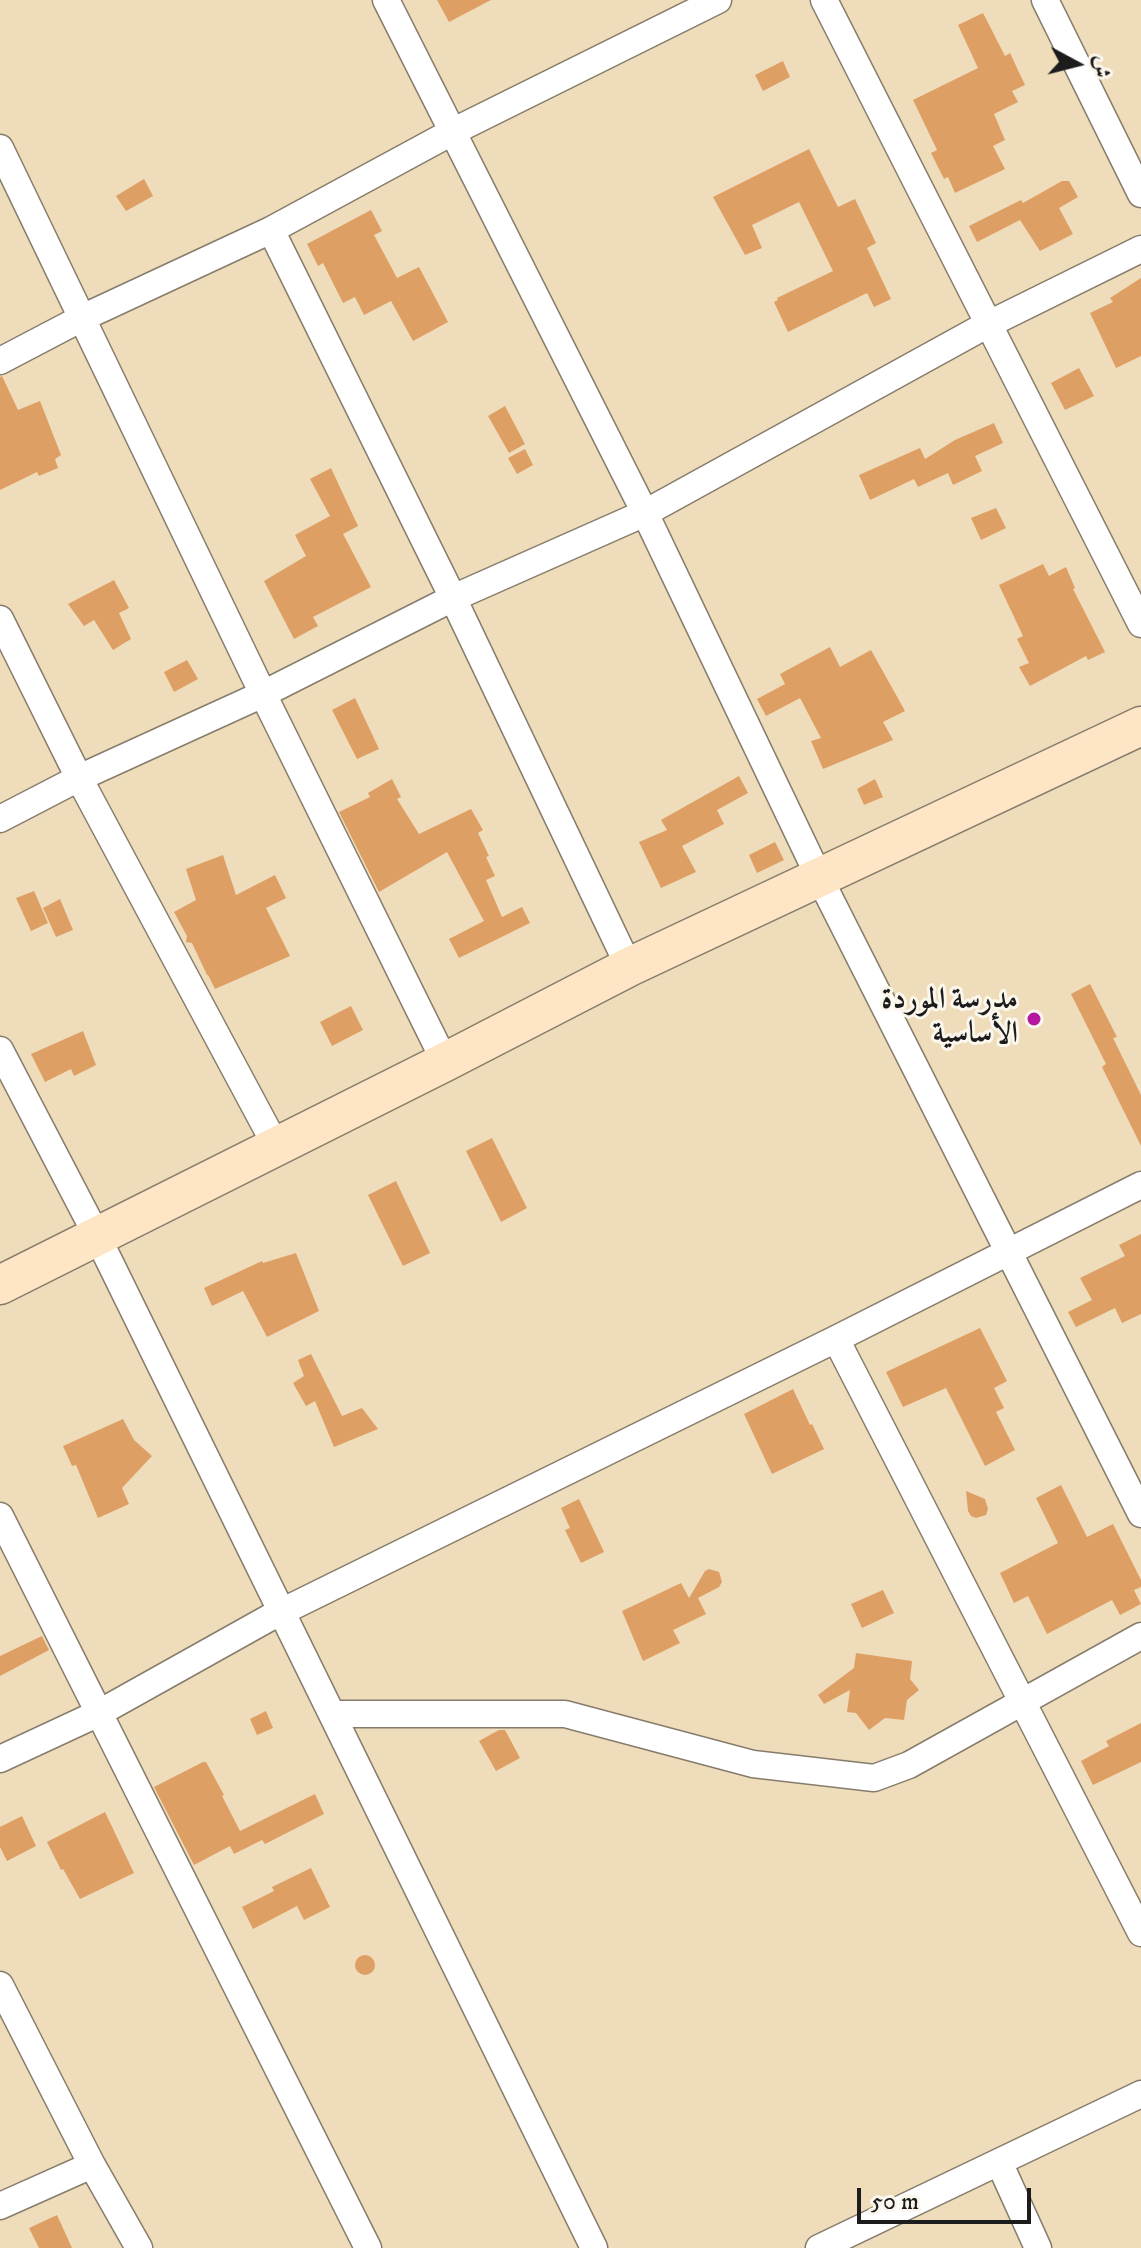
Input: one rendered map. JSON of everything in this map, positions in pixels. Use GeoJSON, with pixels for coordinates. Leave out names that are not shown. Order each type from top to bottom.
{"type":"FeatureCollection","features":[{"type":"Feature","properties":{"kind":"main road"},"geometry":{"type":"LineString","coordinates":[[0,1285],[629,967],[1141,726]]}},
{"type":"Feature","properties":{"kind":"street"},"geometry":{"type":"LineString","coordinates":[[386,0],[645,513],[819,877],[1141,1514]]}},
{"type":"Feature","properties":{"kind":"street"},"geometry":{"type":"LineString","coordinates":[[0,361],[82,318],[271,230],[452,132],[718,0]]}},
{"type":"Feature","properties":{"kind":"street"},"geometry":{"type":"LineString","coordinates":[[824,0],[1141,624]]}},
{"type":"Feature","properties":{"kind":"street"},"geometry":{"type":"LineString","coordinates":[[1045,0],[1141,194]]}},
{"type":"Feature","properties":{"kind":"street"},"geometry":{"type":"LineString","coordinates":[[0,148],[263,694],[445,1062]]}},
{"type":"Feature","properties":{"kind":"street"},"geometry":{"type":"LineString","coordinates":[[271,230],[453,598],[629,967]]}},
{"type":"Feature","properties":{"kind":"street"},"geometry":{"type":"LineString","coordinates":[[0,819],[79,778],[263,694],[453,598],[645,513],[989,325],[1141,249]]}},
{"type":"Feature","properties":{"kind":"street"},"geometry":{"type":"LineString","coordinates":[[0,619],[79,778],[276,1146]]}},
{"type":"Feature","properties":{"kind":"street"},"geometry":{"type":"LineString","coordinates":[[0,1050],[97,1236],[594,2248]]}},
{"type":"Feature","properties":{"kind":"street"},"geometry":{"type":"LineString","coordinates":[[0,1759],[99,1713],[282,1612],[1141,1185]]}},
{"type":"Feature","properties":{"kind":"street"},"geometry":{"type":"LineString","coordinates":[[836,1339],[1141,1933]]}},
{"type":"Feature","properties":{"kind":"street"},"geometry":{"type":"LineString","coordinates":[[0,1516],[368,2248]]}},
{"type":"Feature","properties":{"kind":"street"},"geometry":{"type":"LineString","coordinates":[[332,1714],[565,1714],[753,1764],[874,1778],[909,1765],[1141,1636]]}},
{"type":"Feature","properties":{"kind":"street"},"geometry":{"type":"LineString","coordinates":[[0,1985],[92,2165],[139,2248]]}},
{"type":"Feature","properties":{"kind":"street"},"geometry":{"type":"LineString","coordinates":[[830,2246],[1141,2094]]}},
{"type":"Feature","properties":{"kind":"street"},"geometry":{"type":"LineString","coordinates":[[999,2162],[1038,2248]]}},
{"type":"Feature","properties":{"kind":"street"},"geometry":{"type":"LineString","coordinates":[[0,2206],[92,2165]]}},
{"type":"Feature","properties":{"kind":"building"},"geometry":{"type":"Polygon","coordinates":[[[437,0],[491,0],[449,22],[437,0]]]}},
{"type":"Feature","properties":{"kind":"building"},"geometry":{"type":"Polygon","coordinates":[[[983,13],[1005,56],[1010,53],[1025,85],[1012,91],[1018,102],[994,114],[1005,140],[993,146],[1005,169],[955,193],[931,153],[937,150],[913,100],[978,68],[958,25],[983,13]]]}},
{"type":"Feature","properties":{"kind":"building"},"geometry":{"type":"Polygon","coordinates":[[[783,61],[790,77],[763,91],[755,75],[783,61]]]}},
{"type":"Feature","properties":{"kind":"building"},"geometry":{"type":"Polygon","coordinates":[[[809,149],[838,207],[855,199],[876,243],[867,248],[891,299],[874,307],[867,293],[788,332],[774,302],[833,271],[799,202],[752,225],[762,248],[745,255],[713,197],[809,149]]]}},
{"type":"Feature","properties":{"kind":"building"},"geometry":{"type":"Polygon","coordinates":[[[144,179],[153,196],[126,211],[116,196],[144,179]]]}},
{"type":"Feature","properties":{"kind":"building"},"geometry":{"type":"Polygon","coordinates":[[[1062,181],[1069,181],[1078,197],[1059,208],[1073,234],[1040,251],[1020,220],[977,242],[969,226],[1021,200],[1023,203],[1062,181]]]}},
{"type":"Feature","properties":{"kind":"building"},"geometry":{"type":"Polygon","coordinates":[[[371,210],[382,231],[374,235],[397,278],[419,267],[448,322],[413,341],[391,301],[364,315],[355,297],[343,303],[323,263],[318,266],[307,244],[371,210]]]}},
{"type":"Feature","properties":{"kind":"building"},"geometry":{"type":"Polygon","coordinates":[[[1141,278],[1141,356],[1116,368],[1090,313],[1113,302],[1110,298],[1141,278]]]}},
{"type":"Feature","properties":{"kind":"building"},"geometry":{"type":"Polygon","coordinates":[[[1079,368],[1094,396],[1065,410],[1051,383],[1079,368]]]}},
{"type":"Feature","properties":{"kind":"building"},"geometry":{"type":"Polygon","coordinates":[[[0,377],[18,410],[40,401],[61,455],[55,459],[58,468],[39,476],[37,472],[0,490],[0,377]]]}},
{"type":"Feature","properties":{"kind":"building"},"geometry":{"type":"Polygon","coordinates":[[[505,406],[525,444],[509,453],[488,416],[505,406]]]}},
{"type":"Feature","properties":{"kind":"building"},"geometry":{"type":"Polygon","coordinates":[[[994,423],[1003,443],[975,456],[982,471],[953,485],[948,473],[918,487],[914,479],[870,500],[859,475],[920,448],[925,459],[955,440],[994,423]]]}},
{"type":"Feature","properties":{"kind":"building"},"geometry":{"type":"Polygon","coordinates":[[[525,449],[533,465],[517,474],[508,458],[525,449]]]}},
{"type":"Feature","properties":{"kind":"building"},"geometry":{"type":"Polygon","coordinates":[[[331,468],[358,526],[343,534],[371,587],[313,617],[318,626],[294,639],[264,581],[306,556],[295,535],[330,516],[310,479],[331,468]]]}},
{"type":"Feature","properties":{"kind":"building"},"geometry":{"type":"Polygon","coordinates":[[[996,508],[1006,528],[981,540],[971,518],[996,508]]]}},
{"type":"Feature","properties":{"kind":"building"},"geometry":{"type":"Polygon","coordinates":[[[1043,564],[1049,576],[1066,567],[1073,589],[1105,652],[1088,660],[1086,656],[1030,686],[1019,667],[1029,663],[1017,639],[1023,636],[999,585],[1043,564]]]}},
{"type":"Feature","properties":{"kind":"building"},"geometry":{"type":"Polygon","coordinates":[[[114,580],[129,608],[119,613],[131,639],[113,650],[94,620],[84,626],[68,604],[114,580]]]}},
{"type":"Feature","properties":{"kind":"building"},"geometry":{"type":"Polygon","coordinates":[[[830,647],[840,667],[871,650],[905,711],[883,722],[893,740],[823,769],[811,741],[821,738],[800,698],[766,716],[757,699],[785,684],[780,674],[830,647]]]}},
{"type":"Feature","properties":{"kind":"building"},"geometry":{"type":"Polygon","coordinates":[[[187,660],[198,679],[174,692],[164,672],[187,660]]]}},
{"type":"Feature","properties":{"kind":"building"},"geometry":{"type":"Polygon","coordinates":[[[355,698],[379,749],[357,759],[332,710],[355,698]]]}},
{"type":"Feature","properties":{"kind":"building"},"geometry":{"type":"Polygon","coordinates":[[[739,776],[748,793],[717,810],[724,824],[682,846],[696,872],[661,888],[639,842],[667,830],[661,820],[739,776]]]}},
{"type":"Feature","properties":{"kind":"building"},"geometry":{"type":"Polygon","coordinates":[[[392,779],[401,797],[397,799],[419,834],[471,809],[483,830],[478,833],[495,876],[486,880],[502,917],[522,907],[530,923],[459,958],[449,939],[484,921],[447,852],[379,892],[339,812],[370,797],[368,793],[392,779]]]}},
{"type":"Feature","properties":{"kind":"building"},"geometry":{"type":"Polygon","coordinates":[[[875,779],[883,797],[864,805],[857,789],[875,779]]]}},
{"type":"Feature","properties":{"kind":"building"},"geometry":{"type":"Polygon","coordinates":[[[775,842],[784,860],[757,873],[749,855],[775,842]]]}},
{"type":"Feature","properties":{"kind":"building"},"geometry":{"type":"Polygon","coordinates":[[[223,855],[236,895],[275,875],[286,898],[266,908],[290,956],[215,989],[192,943],[186,942],[187,936],[174,912],[196,900],[186,869],[223,855]]]}},
{"type":"Feature","properties":{"kind":"building"},"geometry":{"type":"Polygon","coordinates":[[[34,891],[48,923],[31,931],[16,898],[34,891]]]}},
{"type":"Feature","properties":{"kind":"building"},"geometry":{"type":"Polygon","coordinates":[[[60,899],[73,930],[56,937],[43,908],[60,899]]]}},
{"type":"Feature","properties":{"kind":"building"},"geometry":{"type":"Polygon","coordinates":[[[1090,984],[1117,1037],[1113,1038],[1141,1095],[1141,1146],[1102,1067],[1106,1064],[1071,994],[1090,984]]]}},
{"type":"Feature","properties":{"kind":"building"},"geometry":{"type":"Polygon","coordinates":[[[351,1006],[363,1030],[332,1046],[320,1022],[351,1006]]]}},
{"type":"Feature","properties":{"kind":"building"},"geometry":{"type":"Polygon","coordinates":[[[83,1031],[96,1065],[74,1076],[71,1069],[45,1082],[31,1054],[83,1031]]]}},
{"type":"Feature","properties":{"kind":"building"},"geometry":{"type":"Polygon","coordinates":[[[492,1138],[527,1208],[501,1222],[466,1151],[492,1138]]]}},
{"type":"Feature","properties":{"kind":"building"},"geometry":{"type":"Polygon","coordinates":[[[396,1181],[430,1253],[403,1266],[368,1195],[396,1181]]]}},
{"type":"Feature","properties":{"kind":"building"},"geometry":{"type":"Polygon","coordinates":[[[1141,1234],[1141,1314],[1122,1323],[1115,1308],[1076,1327],[1068,1312],[1092,1300],[1080,1278],[1125,1256],[1119,1245],[1141,1234]]]}},
{"type":"Feature","properties":{"kind":"building"},"geometry":{"type":"Polygon","coordinates":[[[296,1253],[319,1311],[267,1337],[243,1291],[212,1306],[204,1288],[262,1261],[296,1253]]]}},
{"type":"Feature","properties":{"kind":"building"},"geometry":{"type":"Polygon","coordinates":[[[980,1328],[1007,1381],[994,1388],[1004,1408],[996,1412],[1015,1450],[985,1466],[946,1388],[903,1407],[886,1372],[980,1328]]]}},
{"type":"Feature","properties":{"kind":"building"},"geometry":{"type":"Polygon","coordinates":[[[311,1354],[342,1416],[362,1408],[378,1429],[334,1447],[315,1401],[306,1406],[293,1383],[304,1376],[298,1360],[311,1354]]]}},
{"type":"Feature","properties":{"kind":"building"},"geometry":{"type":"Polygon","coordinates":[[[793,1389],[824,1449],[772,1474],[744,1414],[793,1389]]]}},
{"type":"Feature","properties":{"kind":"building"},"geometry":{"type":"Polygon","coordinates":[[[123,1419],[134,1440],[152,1456],[122,1488],[129,1504],[98,1518],[76,1465],[72,1466],[63,1446],[123,1419]]]}},
{"type":"Feature","properties":{"kind":"building"},"geometry":{"type":"Polygon","coordinates":[[[1061,1485],[1087,1537],[1113,1524],[1141,1580],[1141,1587],[1134,1590],[1141,1604],[1120,1615],[1112,1600],[1047,1634],[1028,1596],[1014,1603],[1000,1573],[1058,1543],[1036,1498],[1061,1485]]]}},
{"type":"Feature","properties":{"kind":"building"},"geometry":{"type":"Polygon","coordinates":[[[966,1491],[985,1499],[986,1515],[971,1516],[966,1491]]]}},
{"type":"Feature","properties":{"kind":"building"},"geometry":{"type":"Polygon","coordinates":[[[579,1499],[604,1552],[581,1563],[565,1530],[570,1528],[561,1508],[579,1499]]]}},
{"type":"Feature","properties":{"kind":"building"},"geometry":{"type":"Polygon","coordinates":[[[709,1569],[719,1572],[722,1582],[719,1587],[698,1598],[706,1614],[673,1630],[680,1643],[643,1661],[622,1611],[681,1583],[689,1598],[709,1569]]]}},
{"type":"Feature","properties":{"kind":"building"},"geometry":{"type":"Polygon","coordinates":[[[883,1590],[894,1613],[862,1628],[851,1604],[883,1590]]]}},
{"type":"Feature","properties":{"kind":"building"},"geometry":{"type":"Polygon","coordinates":[[[42,1636],[49,1650],[0,1676],[0,1656],[42,1636]]]}},
{"type":"Feature","properties":{"kind":"building"},"geometry":{"type":"Polygon","coordinates":[[[856,1653],[912,1661],[910,1679],[919,1690],[907,1700],[904,1720],[885,1718],[869,1730],[856,1713],[847,1712],[850,1690],[824,1704],[818,1695],[854,1668],[856,1653]]]}},
{"type":"Feature","properties":{"kind":"building"},"geometry":{"type":"Polygon","coordinates":[[[266,1711],[273,1728],[257,1735],[250,1719],[266,1711]]]}},
{"type":"Feature","properties":{"kind":"building"},"geometry":{"type":"Polygon","coordinates":[[[1141,1723],[1141,1762],[1093,1785],[1081,1761],[1109,1746],[1106,1741],[1141,1723]]]}},
{"type":"Feature","properties":{"kind":"building"},"geometry":{"type":"Polygon","coordinates":[[[505,1730],[520,1758],[496,1771],[479,1741],[505,1730]]]}},
{"type":"Feature","properties":{"kind":"building"},"geometry":{"type":"Polygon","coordinates":[[[206,1762],[224,1795],[240,1831],[315,1794],[324,1814],[265,1844],[262,1840],[234,1854],[230,1846],[194,1865],[154,1787],[206,1762]]]}},
{"type":"Feature","properties":{"kind":"building"},"geometry":{"type":"Polygon","coordinates":[[[105,1812],[134,1873],[80,1899],[47,1842],[105,1812]]]}},
{"type":"Feature","properties":{"kind":"building"},"geometry":{"type":"Polygon","coordinates":[[[22,1816],[36,1846],[7,1861],[0,1847],[0,1827],[22,1816]]]}},
{"type":"Feature","properties":{"kind":"building"},"geometry":{"type":"Polygon","coordinates":[[[311,1868],[330,1907],[304,1920],[297,1906],[253,1929],[242,1907],[274,1891],[272,1887],[311,1868]]]}},
{"type":"Feature","properties":{"kind":"building"},"geometry":{"type":"Polygon","coordinates":[[[365,1955],[372,1958],[375,1965],[372,1972],[365,1975],[358,1972],[355,1965],[358,1958],[365,1955]]]}},
{"type":"Feature","properties":{"kind":"building"},"geometry":{"type":"Polygon","coordinates":[[[57,2215],[72,2248],[39,2248],[29,2228],[57,2215]]]}},
{"type":"Feature","properties":{"kind":"place","name":"مدرسة الموردة الأساسية"},"geometry":{"type":"Point","coordinates":[1034,1019]}}]}
